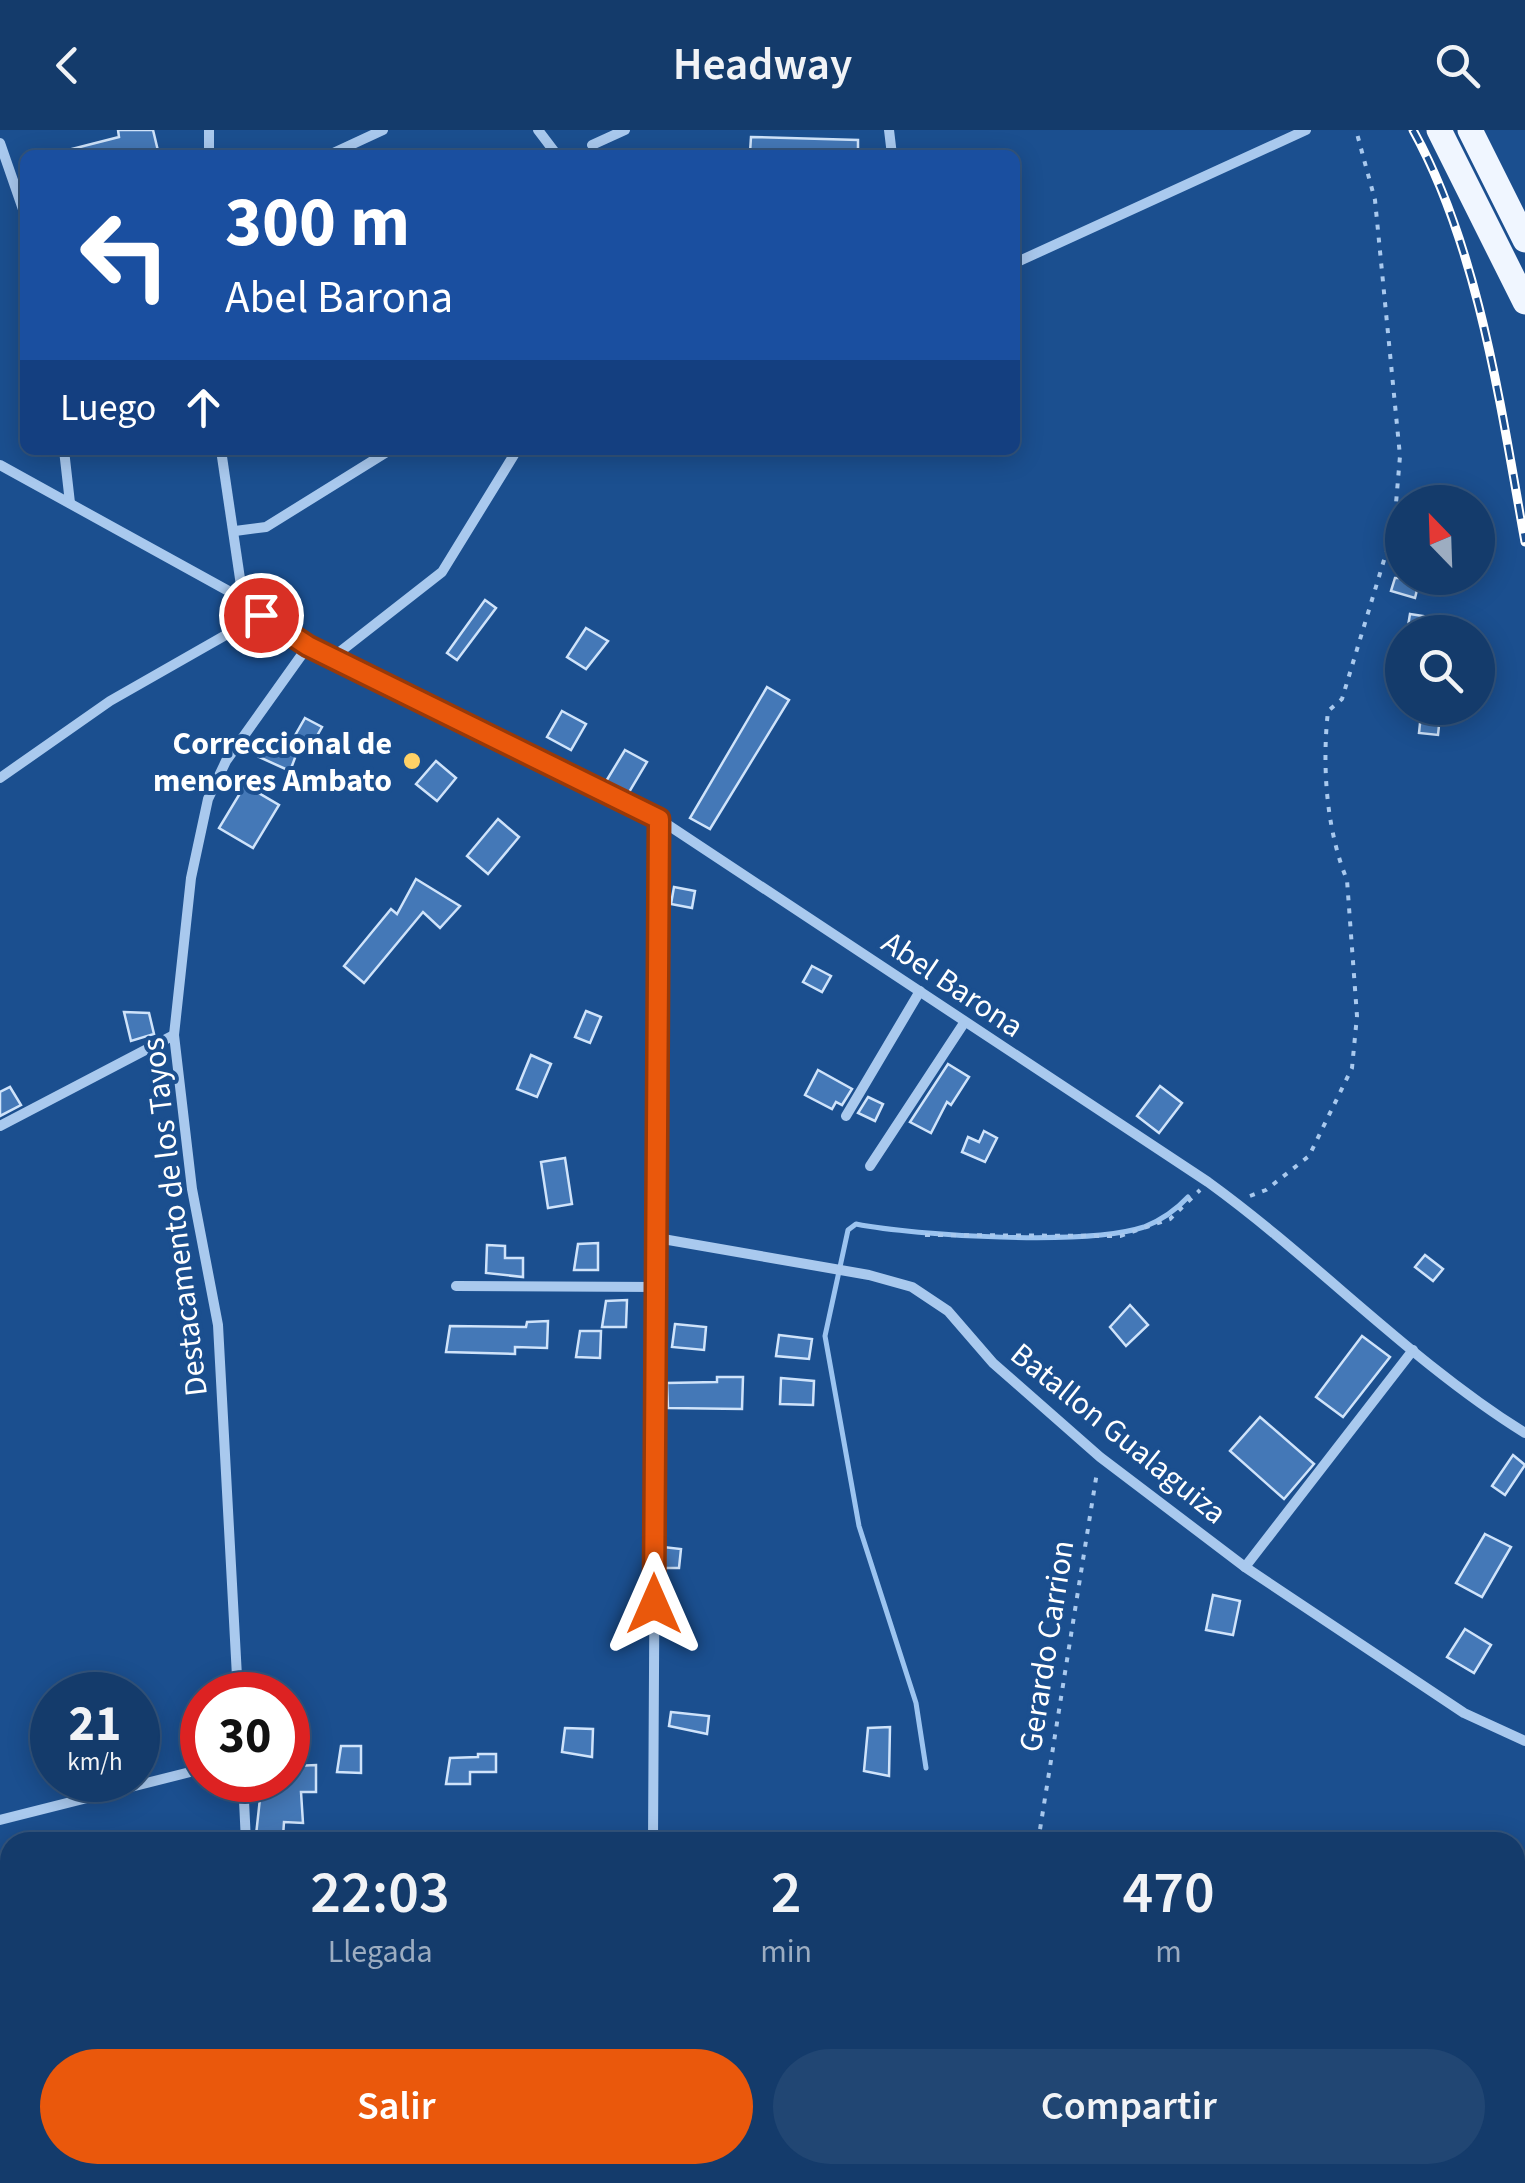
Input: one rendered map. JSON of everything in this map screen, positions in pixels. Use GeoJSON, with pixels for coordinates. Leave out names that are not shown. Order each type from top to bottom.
{"type":"FeatureCollection","features":[{"type":"Feature","properties":{"kind":"main road"},"geometry":{"type":"LineString","coordinates":[[1439,130],[1525,302]]}},
{"type":"Feature","properties":{"kind":"main road"},"geometry":{"type":"LineString","coordinates":[[1470,130],[1525,240]]}},
{"type":"Feature","properties":{"kind":"street"},"geometry":{"type":"LineString","coordinates":[[356,149],[383,130]]}},
{"type":"Feature","properties":{"kind":"street"},"geometry":{"type":"LineString","coordinates":[[592,146],[624,130]]}},
{"type":"Feature","properties":{"kind":"street"},"geometry":{"type":"LineString","coordinates":[[1020,261],[1306,130]]}},
{"type":"Feature","properties":{"kind":"street"},"geometry":{"type":"LineString","coordinates":[[0,143],[20,201]]}},
{"type":"Feature","properties":{"kind":"street"},"geometry":{"type":"LineString","coordinates":[[65,455],[70,502]]}},
{"type":"Feature","properties":{"kind":"street"},"geometry":{"type":"LineString","coordinates":[[222,455],[243,599]]}},
{"type":"Feature","properties":{"kind":"street"},"geometry":{"type":"LineString","coordinates":[[235,530],[266,527],[382,455]]}},
{"type":"Feature","properties":{"kind":"street"},"geometry":{"type":"LineString","coordinates":[[332,658],[442,572],[515,455]]}},
{"type":"Feature","properties":{"kind":"street","name":"Abel Barona"},"geometry":{"type":"LineString","coordinates":[[0,465],[243,599],[308,646],[659,819],[1208,1182],[1292,1246],[1413,1350],[1525,1433]]}},
{"type":"Feature","properties":{"kind":"street"},"geometry":{"type":"LineString","coordinates":[[0,778],[110,702],[261,615]]}},
{"type":"Feature","properties":{"kind":"street","name":"Destacamento de los Tayos"},"geometry":{"type":"LineString","coordinates":[[237,1672],[218,1325],[192,1188],[174,1035],[196,850],[208,799],[226,761],[308,646]]}},
{"type":"Feature","properties":{"kind":"street"},"geometry":{"type":"LineString","coordinates":[[653,1832],[659,819]]}},
{"type":"Feature","properties":{"kind":"street"},"geometry":{"type":"LineString","coordinates":[[846,1116],[920,991]]}},
{"type":"Feature","properties":{"kind":"street"},"geometry":{"type":"LineString","coordinates":[[870,1166],[964,1023]]}},
{"type":"Feature","properties":{"kind":"street"},"geometry":{"type":"LineString","coordinates":[[0,1126],[174,1035]]}},
{"type":"Feature","properties":{"kind":"street","name":"Batallon Gualaguiza"},"geometry":{"type":"LineString","coordinates":[[657,1238],[869,1275],[912,1287],[948,1312],[993,1363],[1100,1456],[1245,1567],[1464,1713],[1525,1741]]}},
{"type":"Feature","properties":{"kind":"street"},"geometry":{"type":"LineString","coordinates":[[456,1286],[657,1287]]}},
{"type":"Feature","properties":{"kind":"street"},"geometry":{"type":"LineString","coordinates":[[1245,1567],[1413,1350]]}},
{"type":"Feature","properties":{"kind":"street"},"geometry":{"type":"LineString","coordinates":[[0,1820],[180,1775]]}},
{"type":"Feature","properties":{"kind":"street"},"geometry":{"type":"LineString","coordinates":[[244,1802],[246,1832]]}},
{"type":"Feature","properties":{"kind":"path"},"geometry":{"type":"LineString","coordinates":[[1242,1199],[1266,1190],[1309,1156],[1352,1068],[1357,1016],[1348,880],[1340,862],[1323,756],[1328,711],[1342,699],[1383,571],[1394,528],[1400,456],[1375,200],[1356,130]]}},
{"type":"Feature","properties":{"kind":"path"},"geometry":{"type":"LineString","coordinates":[[925,1235],[1120,1236],[1170,1218],[1208,1182]]}},
{"type":"Feature","properties":{"kind":"path","name":"Gerardo Carrion"},"geometry":{"type":"LineString","coordinates":[[1040,1832],[1100,1456]]}},
{"type":"Feature","properties":{"kind":"building"},"geometry":{"type":"Polygon","coordinates":[[[118,130],[153,130],[158,150],[68,150],[119,137],[118,130]]]}},
{"type":"Feature","properties":{"kind":"building"},"geometry":{"type":"Polygon","coordinates":[[[751,137],[858,140],[858,150],[750,150],[751,137]]]}},
{"type":"Feature","properties":{"kind":"building"},"geometry":{"type":"Polygon","coordinates":[[[485,600],[496,608],[457,660],[447,653],[485,600]]]}},
{"type":"Feature","properties":{"kind":"building"},"geometry":{"type":"Polygon","coordinates":[[[586,628],[608,641],[586,669],[567,657],[586,628]]]}},
{"type":"Feature","properties":{"kind":"building"},"geometry":{"type":"Polygon","coordinates":[[[767,687],[789,700],[710,829],[690,818],[767,687]]]}},
{"type":"Feature","properties":{"kind":"building"},"geometry":{"type":"Polygon","coordinates":[[[562,711],[586,724],[571,750],[547,737],[562,711]]]}},
{"type":"Feature","properties":{"kind":"building"},"geometry":{"type":"Polygon","coordinates":[[[305,718],[322,727],[310,748],[293,739],[305,718]]]}},
{"type":"Feature","properties":{"kind":"building"},"geometry":{"type":"Polygon","coordinates":[[[1420,725],[1439,725],[1438,735],[1419,733],[1420,725]]]}},
{"type":"Feature","properties":{"kind":"building"},"geometry":{"type":"Polygon","coordinates":[[[271,738],[298,750],[290,771],[259,757],[271,738]]]}},
{"type":"Feature","properties":{"kind":"building"},"geometry":{"type":"Polygon","coordinates":[[[625,750],[647,762],[628,794],[605,783],[625,750]]]}},
{"type":"Feature","properties":{"kind":"building"},"geometry":{"type":"Polygon","coordinates":[[[436,761],[456,778],[437,801],[416,784],[436,761]]]}},
{"type":"Feature","properties":{"kind":"building"},"geometry":{"type":"Polygon","coordinates":[[[245,785],[279,805],[253,848],[219,828],[245,785]]]}},
{"type":"Feature","properties":{"kind":"building"},"geometry":{"type":"Polygon","coordinates":[[[498,819],[519,837],[488,874],[467,856],[498,819]]]}},
{"type":"Feature","properties":{"kind":"building"},"geometry":{"type":"Polygon","coordinates":[[[416,879],[460,906],[440,928],[423,912],[364,983],[344,966],[391,909],[397,914],[416,879]]]}},
{"type":"Feature","properties":{"kind":"building"},"geometry":{"type":"Polygon","coordinates":[[[674,887],[695,891],[692,908],[671,904],[674,887]]]}},
{"type":"Feature","properties":{"kind":"building"},"geometry":{"type":"Polygon","coordinates":[[[812,966],[831,976],[822,992],[803,982],[812,966]]]}},
{"type":"Feature","properties":{"kind":"building"},"geometry":{"type":"Polygon","coordinates":[[[586,1011],[601,1017],[590,1043],[575,1037],[586,1011]]]}},
{"type":"Feature","properties":{"kind":"building"},"geometry":{"type":"Polygon","coordinates":[[[124,1012],[149,1013],[154,1034],[131,1041],[124,1012]]]}},
{"type":"Feature","properties":{"kind":"building"},"geometry":{"type":"Polygon","coordinates":[[[531,1055],[551,1064],[537,1097],[517,1089],[531,1055]]]}},
{"type":"Feature","properties":{"kind":"building"},"geometry":{"type":"Polygon","coordinates":[[[948,1064],[969,1077],[951,1105],[947,1102],[931,1133],[910,1122],[948,1064]]]}},
{"type":"Feature","properties":{"kind":"building"},"geometry":{"type":"Polygon","coordinates":[[[818,1070],[852,1089],[842,1105],[836,1102],[832,1109],[805,1095],[818,1070]]]}},
{"type":"Feature","properties":{"kind":"building"},"geometry":{"type":"Polygon","coordinates":[[[1160,1086],[1182,1103],[1159,1133],[1137,1116],[1160,1086]]]}},
{"type":"Feature","properties":{"kind":"building"},"geometry":{"type":"Polygon","coordinates":[[[10,1087],[21,1105],[0,1116],[0,1092],[10,1087]]]}},
{"type":"Feature","properties":{"kind":"building"},"geometry":{"type":"Polygon","coordinates":[[[868,1097],[883,1104],[875,1121],[858,1113],[868,1097]]]}},
{"type":"Feature","properties":{"kind":"building"},"geometry":{"type":"Polygon","coordinates":[[[984,1131],[997,1138],[985,1162],[962,1152],[968,1137],[979,1142],[984,1131]]]}},
{"type":"Feature","properties":{"kind":"building"},"geometry":{"type":"Polygon","coordinates":[[[565,1158],[572,1204],[548,1208],[541,1162],[565,1158]]]}},
{"type":"Feature","properties":{"kind":"building"},"geometry":{"type":"Polygon","coordinates":[[[598,1243],[598,1270],[574,1270],[578,1244],[598,1243]]]}},
{"type":"Feature","properties":{"kind":"building"},"geometry":{"type":"Polygon","coordinates":[[[487,1245],[505,1246],[505,1258],[523,1258],[523,1277],[486,1273],[487,1245]]]}},
{"type":"Feature","properties":{"kind":"building"},"geometry":{"type":"Polygon","coordinates":[[[1425,1255],[1443,1269],[1433,1281],[1415,1267],[1425,1255]]]}},
{"type":"Feature","properties":{"kind":"building"},"geometry":{"type":"Polygon","coordinates":[[[627,1300],[626,1327],[602,1327],[606,1301],[627,1300]]]}},
{"type":"Feature","properties":{"kind":"building"},"geometry":{"type":"Polygon","coordinates":[[[1130,1305],[1148,1325],[1126,1346],[1110,1327],[1130,1305]]]}},
{"type":"Feature","properties":{"kind":"building"},"geometry":{"type":"Polygon","coordinates":[[[548,1321],[547,1348],[515,1347],[515,1354],[446,1352],[450,1326],[526,1327],[527,1322],[548,1321]]]}},
{"type":"Feature","properties":{"kind":"building"},"geometry":{"type":"Polygon","coordinates":[[[675,1324],[706,1327],[704,1350],[672,1347],[675,1324]]]}},
{"type":"Feature","properties":{"kind":"building"},"geometry":{"type":"Polygon","coordinates":[[[580,1331],[601,1331],[600,1358],[576,1357],[580,1331]]]}},
{"type":"Feature","properties":{"kind":"building"},"geometry":{"type":"Polygon","coordinates":[[[779,1335],[812,1339],[809,1359],[776,1356],[779,1335]]]}},
{"type":"Feature","properties":{"kind":"building"},"geometry":{"type":"Polygon","coordinates":[[[1362,1336],[1390,1357],[1343,1417],[1316,1397],[1362,1336]]]}},
{"type":"Feature","properties":{"kind":"building"},"geometry":{"type":"Polygon","coordinates":[[[717,1377],[743,1377],[742,1409],[668,1408],[667,1383],[717,1382],[717,1377]]]}},
{"type":"Feature","properties":{"kind":"building"},"geometry":{"type":"Polygon","coordinates":[[[781,1378],[814,1381],[813,1405],[780,1404],[781,1378]]]}},
{"type":"Feature","properties":{"kind":"building"},"geometry":{"type":"Polygon","coordinates":[[[1260,1417],[1314,1464],[1284,1499],[1230,1451],[1260,1417]]]}},
{"type":"Feature","properties":{"kind":"building"},"geometry":{"type":"Polygon","coordinates":[[[1513,1455],[1525,1465],[1505,1495],[1492,1486],[1513,1455]]]}},
{"type":"Feature","properties":{"kind":"building"},"geometry":{"type":"Polygon","coordinates":[[[1485,1534],[1511,1547],[1482,1597],[1456,1583],[1485,1534]]]}},
{"type":"Feature","properties":{"kind":"building"},"geometry":{"type":"Polygon","coordinates":[[[663,1547],[681,1549],[679,1568],[663,1568],[663,1547]]]}},
{"type":"Feature","properties":{"kind":"building"},"geometry":{"type":"Polygon","coordinates":[[[1213,1595],[1240,1601],[1233,1635],[1206,1630],[1213,1595]]]}},
{"type":"Feature","properties":{"kind":"building"},"geometry":{"type":"Polygon","coordinates":[[[1465,1629],[1491,1645],[1474,1673],[1447,1657],[1465,1629]]]}},
{"type":"Feature","properties":{"kind":"building"},"geometry":{"type":"Polygon","coordinates":[[[671,1712],[709,1716],[707,1734],[669,1726],[671,1712]]]}},
{"type":"Feature","properties":{"kind":"building"},"geometry":{"type":"Polygon","coordinates":[[[890,1727],[889,1776],[864,1771],[868,1728],[890,1727]]]}},
{"type":"Feature","properties":{"kind":"building"},"geometry":{"type":"Polygon","coordinates":[[[565,1728],[593,1729],[592,1757],[562,1752],[565,1728]]]}},
{"type":"Feature","properties":{"kind":"building"},"geometry":{"type":"Polygon","coordinates":[[[341,1746],[361,1746],[361,1773],[337,1772],[341,1746]]]}},
{"type":"Feature","properties":{"kind":"building"},"geometry":{"type":"Polygon","coordinates":[[[496,1754],[496,1772],[470,1772],[470,1784],[446,1784],[450,1758],[496,1754]]]}},
{"type":"Feature","properties":{"kind":"building"},"geometry":{"type":"Polygon","coordinates":[[[310,1765],[316,1765],[316,1792],[310,1792],[310,1765]]]}},
{"type":"Feature","properties":{"kind":"building"},"geometry":{"type":"Polygon","coordinates":[[[260,1802],[302,1802],[303,1823],[284,1822],[283,1832],[256,1832],[260,1802]]]}},
{"type":"Feature","properties":{"kind":"waterway"},"geometry":{"type":"LineString","coordinates":[[926,1768],[916,1703],[859,1526],[825,1336],[848,1230],[856,1224],[959,1235],[1043,1238],[1117,1233],[1157,1221],[1188,1197]]}},
{"type":"Feature","properties":{"kind":"railway"},"geometry":{"type":"LineString","coordinates":[[1413,130],[1436,176],[1471,278],[1485,331],[1525,542]]}},
{"type":"Feature","properties":{"kind":"place","name":"Correccional de menores Ambato"},"geometry":{"type":"Point","coordinates":[412,761]}},
{"type":"Feature","properties":{"kind":"route"},"geometry":{"type":"LineString","coordinates":[[261,615],[308,646],[659,819],[654,1604]]}}]}
